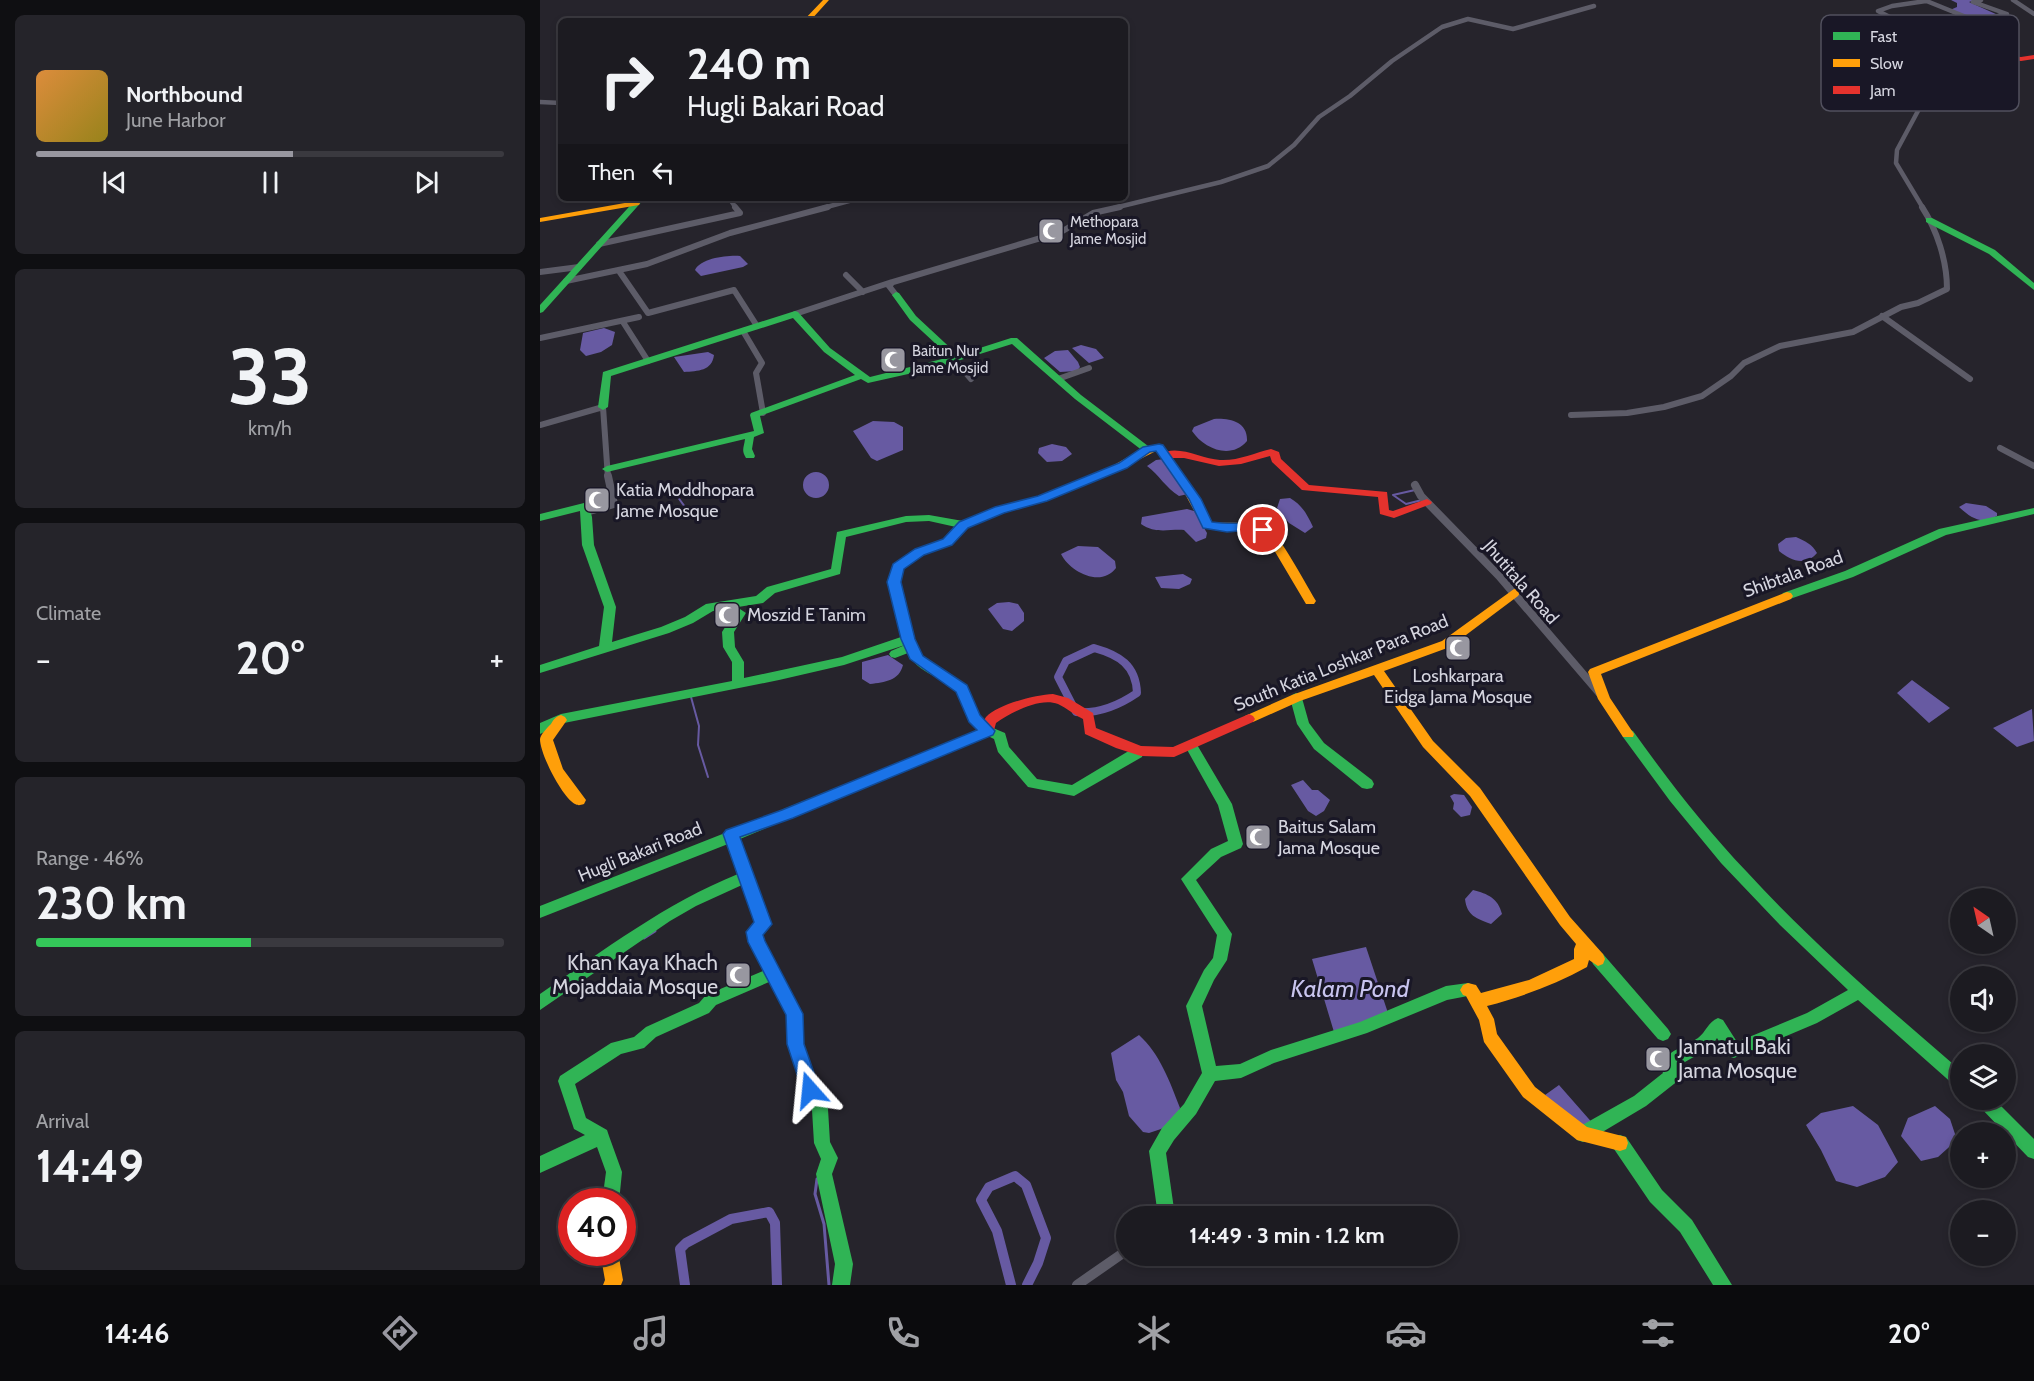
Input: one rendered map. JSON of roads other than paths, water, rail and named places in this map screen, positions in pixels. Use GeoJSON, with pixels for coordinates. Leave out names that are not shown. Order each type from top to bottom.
{"type":"FeatureCollection","features":[{"type":"Feature","properties":{"kind":"main road"},"geometry":{"type":"LineString","coordinates":[[809,18],[826,0]]}},
{"type":"Feature","properties":{"kind":"main road"},"geometry":{"type":"LineString","coordinates":[[2019,59],[2034,57]]}},
{"type":"Feature","properties":{"kind":"main road"},"geometry":{"type":"LineString","coordinates":[[540,220],[636,201]]}},
{"type":"Feature","properties":{"kind":"main road"},"geometry":{"type":"LineString","coordinates":[[540,310],[640,201]]}},
{"type":"Feature","properties":{"kind":"main road"},"geometry":{"type":"LineString","coordinates":[[1929,220],[1992,252],[2034,287]]}},
{"type":"Feature","properties":{"kind":"main road"},"geometry":{"type":"LineString","coordinates":[[896,295],[911,316],[931,331],[955,358]]}},
{"type":"Feature","properties":{"kind":"main road"},"geometry":{"type":"LineString","coordinates":[[603,407],[606,374],[795,314],[827,350],[868,380],[1014,340],[1058,379],[1147,449]]}},
{"type":"Feature","properties":{"kind":"main road"},"geometry":{"type":"LineString","coordinates":[[607,470],[759,433],[755,416],[861,376]]}},
{"type":"Feature","properties":{"kind":"main road"},"geometry":{"type":"LineString","coordinates":[[749,435],[750,441],[747,449],[750,456]]}},
{"type":"Feature","properties":{"kind":"main road"},"geometry":{"type":"LineString","coordinates":[[1137,753],[1074,791],[1033,783],[1003,749],[1000,736],[988,731],[975,718],[962,689],[917,659],[910,643],[894,582],[898,567],[920,552],[947,542],[964,525],[999,510],[1042,499],[1123,466],[1147,449],[1159,447],[1195,499],[1207,525],[1227,528],[1251,526],[1263,530],[1278,548],[1310,602]]}},
{"type":"Feature","properties":{"kind":"main road"},"geometry":{"type":"LineString","coordinates":[[1165,455],[1186,452],[1212,463],[1235,462],[1271,452],[1275,454],[1276,460],[1306,488],[1383,494],[1384,512],[1394,515],[1427,502]]}},
{"type":"Feature","properties":{"kind":"main road"},"geometry":{"type":"LineString","coordinates":[[540,518],[584,506],[588,545],[610,607],[605,648]]}},
{"type":"Feature","properties":{"kind":"main road","name":"Shibtala Road"},"geometry":{"type":"LineString","coordinates":[[1604,699],[1594,672],[1749,609],[1849,574],[1943,532],[2034,511]]}},
{"type":"Feature","properties":{"kind":"main road"},"geometry":{"type":"LineString","coordinates":[[540,669],[665,630],[689,620],[710,607],[759,600],[771,590],[836,571],[841,535],[906,519],[929,518],[964,525]]}},
{"type":"Feature","properties":{"kind":"main road","name":"South Katia Loshkar Para Road"},"geometry":{"type":"LineString","coordinates":[[988,731],[993,718],[1020,705],[1046,699],[1060,700],[1075,711],[1089,716],[1090,731],[1137,753],[1159,755],[1191,746],[1296,698],[1446,644],[1466,632],[1480,617],[1514,593]]}},
{"type":"Feature","properties":{"kind":"main road"},"geometry":{"type":"LineString","coordinates":[[738,685],[738,662],[729,647],[728,632],[740,613]]}},
{"type":"Feature","properties":{"kind":"main road"},"geometry":{"type":"LineString","coordinates":[[896,654],[910,643]]}},
{"type":"Feature","properties":{"kind":"main road"},"geometry":{"type":"LineString","coordinates":[[540,729],[561,719],[738,685],[844,661],[910,643]]}},
{"type":"Feature","properties":{"kind":"main road"},"geometry":{"type":"LineString","coordinates":[[1376,669],[1428,744],[1475,792],[1565,921],[1663,1034]]}},
{"type":"Feature","properties":{"kind":"main road"},"geometry":{"type":"LineString","coordinates":[[1296,698],[1303,724],[1319,746],[1367,784]]}},
{"type":"Feature","properties":{"kind":"main road"},"geometry":{"type":"LineString","coordinates":[[1604,699],[1665,786],[1760,897],[1950,1071]]}},
{"type":"Feature","properties":{"kind":"main road"},"geometry":{"type":"LineString","coordinates":[[561,719],[546,739],[548,751],[553,771],[579,800]]}},
{"type":"Feature","properties":{"kind":"main road","name":"Hugli Bakari Road"},"geometry":{"type":"LineString","coordinates":[[540,912],[560,902],[632,877],[731,834],[788,814],[988,731]]}},
{"type":"Feature","properties":{"kind":"main road"},"geometry":{"type":"LineString","coordinates":[[1165,1206],[1157,1151],[1168,1134],[1191,1109],[1210,1074],[1194,1006],[1209,975],[1220,960],[1225,934],[1188,879],[1216,853],[1236,844],[1225,804],[1191,746]]}},
{"type":"Feature","properties":{"kind":"main road"},"geometry":{"type":"LineString","coordinates":[[731,834],[763,924],[755,932],[756,942],[794,1014],[796,1044],[810,1090],[820,1109],[822,1143],[830,1158],[824,1174],[844,1264],[841,1285]]}},
{"type":"Feature","properties":{"kind":"main road"},"geometry":{"type":"LineString","coordinates":[[540,1003],[642,932],[715,888],[746,877]]}},
{"type":"Feature","properties":{"kind":"main road"},"geometry":{"type":"LineString","coordinates":[[1477,1001],[1517,993],[1558,976],[1582,962],[1581,949],[1585,945]]}},
{"type":"Feature","properties":{"kind":"main road"},"geometry":{"type":"LineString","coordinates":[[612,1188],[614,1172],[601,1136],[580,1123],[567,1081],[617,1048],[638,1043],[651,1032],[704,1008],[711,1000],[774,973]]}},
{"type":"Feature","properties":{"kind":"main road"},"geometry":{"type":"LineString","coordinates":[[1210,1074],[1241,1071],[1271,1057],[1362,1028],[1446,993],[1471,990],[1489,1027],[1490,1037],[1529,1092],[1583,1134],[1622,1143],[1656,1197],[1686,1226],[1723,1285]]}},
{"type":"Feature","properties":{"kind":"main road"},"geometry":{"type":"LineString","coordinates":[[1583,1134],[1640,1101],[1673,1075],[1668,1066],[1672,1059],[1688,1053],[1711,1038],[1718,1025],[1734,1051],[1812,1018],[1860,991]]}},
{"type":"Feature","properties":{"kind":"main road"},"geometry":{"type":"LineString","coordinates":[[1994,1110],[2034,1151]]}},
{"type":"Feature","properties":{"kind":"main road"},"geometry":{"type":"LineString","coordinates":[[540,1166],[601,1136]]}},
{"type":"Feature","properties":{"kind":"main road"},"geometry":{"type":"LineString","coordinates":[[612,1266],[614,1280],[612,1285]]}},
{"type":"Feature","properties":{"kind":"street"},"geometry":{"type":"LineString","coordinates":[[1982,0],[1973,2],[2007,14],[2003,15]]}},
{"type":"Feature","properties":{"kind":"street"},"geometry":{"type":"LineString","coordinates":[[2013,0],[2034,14]]}},
{"type":"Feature","properties":{"kind":"street"},"geometry":{"type":"LineString","coordinates":[[1885,15],[1878,11],[1892,6],[1925,1],[1961,15]]}},
{"type":"Feature","properties":{"kind":"street"},"geometry":{"type":"LineString","coordinates":[[795,314],[893,282],[1037,241],[1061,232],[1088,215],[1221,182],[1268,166],[1294,145],[1319,117],[1350,96],[1392,61],[1442,27],[1468,19],[1513,29],[1594,6]]}},
{"type":"Feature","properties":{"kind":"street"},"geometry":{"type":"LineString","coordinates":[[540,102],[558,103]]}},
{"type":"Feature","properties":{"kind":"street"},"geometry":{"type":"LineString","coordinates":[[1571,415],[1627,413],[1664,407],[1702,396],[1744,363],[1780,346],[1853,332],[1882,316],[1947,288],[1947,269],[1929,220],[1896,163],[1897,150],[1918,111]]}},
{"type":"Feature","properties":{"kind":"street"},"geometry":{"type":"LineString","coordinates":[[599,244],[740,213],[731,201]]}},
{"type":"Feature","properties":{"kind":"street"},"geometry":{"type":"LineString","coordinates":[[566,281],[647,264],[730,233],[849,201]]}},
{"type":"Feature","properties":{"kind":"street"},"geometry":{"type":"LineString","coordinates":[[1114,201],[1119,206]]}},
{"type":"Feature","properties":{"kind":"street"},"geometry":{"type":"LineString","coordinates":[[540,272],[579,267]]}},
{"type":"Feature","properties":{"kind":"street"},"geometry":{"type":"LineString","coordinates":[[619,271],[648,313],[734,290],[757,326]]}},
{"type":"Feature","properties":{"kind":"street"},"geometry":{"type":"LineString","coordinates":[[846,275],[863,292]]}},
{"type":"Feature","properties":{"kind":"street"},"geometry":{"type":"LineString","coordinates":[[893,282],[889,286],[896,295]]}},
{"type":"Feature","properties":{"kind":"street"},"geometry":{"type":"LineString","coordinates":[[1882,316],[1970,379]]}},
{"type":"Feature","properties":{"kind":"street"},"geometry":{"type":"LineString","coordinates":[[540,338],[639,317]]}},
{"type":"Feature","properties":{"kind":"street"},"geometry":{"type":"LineString","coordinates":[[623,322],[648,361]]}},
{"type":"Feature","properties":{"kind":"street"},"geometry":{"type":"LineString","coordinates":[[742,331],[762,363],[756,374],[763,413]]}},
{"type":"Feature","properties":{"kind":"street"},"geometry":{"type":"LineString","coordinates":[[955,358],[971,379]]}},
{"type":"Feature","properties":{"kind":"street"},"geometry":{"type":"LineString","coordinates":[[1058,379],[1089,368]]}},
{"type":"Feature","properties":{"kind":"street"},"geometry":{"type":"LineString","coordinates":[[540,425],[603,407],[607,470],[614,504],[586,512]]}},
{"type":"Feature","properties":{"kind":"street"},"geometry":{"type":"LineString","coordinates":[[2000,448],[2034,466]]}},
{"type":"Feature","properties":{"kind":"street","name":"Jhutitala Road"},"geometry":{"type":"LineString","coordinates":[[1415,485],[1427,502],[1514,593],[1604,699]]}},
{"type":"Feature","properties":{"kind":"street"},"geometry":{"type":"LineString","coordinates":[[1077,1285],[1116,1258]]}},
{"type":"Feature","properties":{"kind":"water"},"geometry":{"type":"Polygon","coordinates":[[[1951,0],[1975,0],[1969,2],[1998,15],[1964,15],[1950,10],[1957,7],[1957,3],[1951,0]]]}},
{"type":"Feature","properties":{"kind":"water"},"geometry":{"type":"Polygon","coordinates":[[[740,256],[748,264],[743,267],[701,276],[695,270],[709,260],[740,256]]]}},
{"type":"Feature","properties":{"kind":"water"},"geometry":{"type":"Polygon","coordinates":[[[604,328],[615,332],[612,345],[601,352],[586,356],[580,350],[583,333],[604,328]]]}},
{"type":"Feature","properties":{"kind":"water"},"geometry":{"type":"Polygon","coordinates":[[[1081,345],[1096,349],[1104,358],[1089,363],[1072,348],[1081,345]]]}},
{"type":"Feature","properties":{"kind":"water"},"geometry":{"type":"Polygon","coordinates":[[[1068,350],[1078,362],[1080,367],[1077,371],[1060,372],[1044,358],[1055,351],[1068,350]]]}},
{"type":"Feature","properties":{"kind":"water"},"geometry":{"type":"Polygon","coordinates":[[[708,352],[714,355],[713,360],[704,369],[694,371],[684,372],[674,357],[708,352]]]}},
{"type":"Feature","properties":{"kind":"water"},"geometry":{"type":"Polygon","coordinates":[[[1214,419],[1237,422],[1245,429],[1247,441],[1241,447],[1226,451],[1203,443],[1192,431],[1194,427],[1214,419]]]}},
{"type":"Feature","properties":{"kind":"water"},"geometry":{"type":"Polygon","coordinates":[[[873,421],[894,422],[903,427],[903,450],[877,461],[871,458],[853,431],[873,421]]]}},
{"type":"Feature","properties":{"kind":"water"},"geometry":{"type":"Polygon","coordinates":[[[1052,444],[1066,447],[1072,454],[1062,461],[1047,462],[1038,453],[1039,448],[1052,444]]]}},
{"type":"Feature","properties":{"kind":"water"},"geometry":{"type":"Polygon","coordinates":[[[1165,459],[1188,494],[1179,496],[1147,466],[1156,460],[1165,459]]]}},
{"type":"Feature","properties":{"kind":"water"},"geometry":{"type":"Polygon","coordinates":[[[816,472],[825,476],[829,485],[825,494],[816,498],[807,494],[803,485],[807,476],[816,472]]]}},
{"type":"Feature","properties":{"kind":"water"},"geometry":{"type":"Polygon","coordinates":[[[1290,498],[1304,510],[1313,527],[1305,533],[1289,523],[1277,508],[1280,499],[1290,498]]]}},
{"type":"Feature","properties":{"kind":"water"},"geometry":{"type":"Polygon","coordinates":[[[1966,503],[1986,506],[1997,513],[1997,516],[1986,520],[1976,519],[1959,507],[1966,503]]]}},
{"type":"Feature","properties":{"kind":"water"},"geometry":{"type":"Polygon","coordinates":[[[1187,509],[1194,511],[1207,533],[1206,538],[1196,542],[1184,530],[1157,530],[1141,524],[1142,517],[1187,509]]]}},
{"type":"Feature","properties":{"kind":"water"},"geometry":{"type":"Polygon","coordinates":[[[1796,537],[1811,545],[1817,553],[1808,560],[1798,561],[1779,551],[1778,544],[1786,538],[1796,537]]]}},
{"type":"Feature","properties":{"kind":"water"},"geometry":{"type":"Polygon","coordinates":[[[1078,546],[1098,547],[1115,561],[1116,568],[1110,574],[1102,577],[1078,572],[1065,561],[1061,554],[1078,546]]]}},
{"type":"Feature","properties":{"kind":"water"},"geometry":{"type":"Polygon","coordinates":[[[1183,574],[1192,579],[1190,584],[1179,589],[1161,588],[1155,577],[1183,574]]]}},
{"type":"Feature","properties":{"kind":"water"},"geometry":{"type":"Polygon","coordinates":[[[997,603],[1018,604],[1024,613],[1024,621],[1012,631],[1003,629],[988,609],[997,603]]]}},
{"type":"Feature","properties":{"kind":"water"},"geometry":{"type":"Polygon","coordinates":[[[888,655],[903,665],[895,678],[870,684],[862,679],[862,662],[888,655]]]}},
{"type":"Feature","properties":{"kind":"water"},"geometry":{"type":"Polygon","coordinates":[[[1912,680],[1950,708],[1929,723],[1897,693],[1912,680]]]}},
{"type":"Feature","properties":{"kind":"water"},"geometry":{"type":"Polygon","coordinates":[[[2032,709],[2034,741],[2017,747],[1993,728],[2032,709]]]}},
{"type":"Feature","properties":{"kind":"water"},"geometry":{"type":"Polygon","coordinates":[[[1303,780],[1312,790],[1318,790],[1330,800],[1324,811],[1316,816],[1308,811],[1291,785],[1303,780]]]}},
{"type":"Feature","properties":{"kind":"water"},"geometry":{"type":"Polygon","coordinates":[[[1464,795],[1472,807],[1470,815],[1461,817],[1453,809],[1454,803],[1450,796],[1464,795]]]}},
{"type":"Feature","properties":{"kind":"water"},"geometry":{"type":"Polygon","coordinates":[[[1473,890],[1488,895],[1498,904],[1502,914],[1491,924],[1470,913],[1465,899],[1473,890]]]}},
{"type":"Feature","properties":{"kind":"water","name":"Kalam Pond"},"geometry":{"type":"Polygon","coordinates":[[[1366,947],[1390,1019],[1334,1032],[1312,959],[1366,947]]]}},
{"type":"Feature","properties":{"kind":"water"},"geometry":{"type":"Polygon","coordinates":[[[1139,1035],[1159,1060],[1180,1108],[1175,1120],[1149,1133],[1143,1132],[1129,1116],[1123,1092],[1116,1080],[1111,1053],[1139,1035]]]}},
{"type":"Feature","properties":{"kind":"water"},"geometry":{"type":"Polygon","coordinates":[[[1559,1085],[1595,1126],[1581,1136],[1545,1095],[1559,1085]]]}},
{"type":"Feature","properties":{"kind":"water"},"geometry":{"type":"Polygon","coordinates":[[[1853,1106],[1878,1125],[1898,1162],[1885,1177],[1857,1187],[1836,1181],[1806,1125],[1821,1113],[1853,1106]]]}},
{"type":"Feature","properties":{"kind":"water"},"geometry":{"type":"Polygon","coordinates":[[[1935,1106],[1950,1119],[1950,1146],[1938,1157],[1921,1161],[1901,1136],[1908,1118],[1935,1106]]]}},
{"type":"Feature","properties":{"kind":"waterway"},"geometry":{"type":"LineString","coordinates":[[1415,490],[1393,495],[1406,504],[1422,500]]}},
{"type":"Feature","properties":{"kind":"waterway"},"geometry":{"type":"LineString","coordinates":[[677,496],[688,511]]}},
{"type":"Feature","properties":{"kind":"waterway"},"geometry":{"type":"LineString","coordinates":[[1094,648],[1111,654],[1130,668],[1137,693],[1108,708],[1093,712],[1076,712],[1058,677],[1066,661],[1094,648]]}},
{"type":"Feature","properties":{"kind":"waterway"},"geometry":{"type":"LineString","coordinates":[[691,697],[699,726],[698,745],[708,777]]}},
{"type":"Feature","properties":{"kind":"waterway"},"geometry":{"type":"LineString","coordinates":[[644,938],[655,931]]}},
{"type":"Feature","properties":{"kind":"waterway"},"geometry":{"type":"LineString","coordinates":[[1011,1285],[997,1231],[981,1200],[989,1187],[1015,1176],[1026,1185],[1046,1238],[1038,1263],[1027,1285]]}},
{"type":"Feature","properties":{"kind":"waterway"},"geometry":{"type":"LineString","coordinates":[[817,1179],[815,1194],[824,1224],[829,1285]]}},
{"type":"Feature","properties":{"kind":"waterway"},"geometry":{"type":"LineString","coordinates":[[685,1285],[680,1249],[686,1243],[731,1219],[769,1212],[775,1223],[777,1285]]}},
{"type":"Feature","properties":{"kind":"place","name":"Methopara Jame Mosjid"},"geometry":{"type":"Point","coordinates":[1051,231]}},
{"type":"Feature","properties":{"kind":"place","name":"Baitun Nur Jame Mosjid"},"geometry":{"type":"Point","coordinates":[893,360]}},
{"type":"Feature","properties":{"kind":"place","name":"Katia Moddhopara Jame Mosque"},"geometry":{"type":"Point","coordinates":[597,500]}},
{"type":"Feature","properties":{"kind":"place","name":"Moszid E Tanim"},"geometry":{"type":"Point","coordinates":[727,615]}},
{"type":"Feature","properties":{"kind":"place","name":"Loshkarpara Eidga Jama Mosque"},"geometry":{"type":"Point","coordinates":[1458,648]}},
{"type":"Feature","properties":{"kind":"place","name":"Baitus Salam Jama Mosque"},"geometry":{"type":"Point","coordinates":[1258,837]}},
{"type":"Feature","properties":{"kind":"place","name":"Khan Kaya Khach Mojaddaia Mosque"},"geometry":{"type":"Point","coordinates":[738,975]}},
{"type":"Feature","properties":{"kind":"place","name":"Jannatul Baki Jama Mosque"},"geometry":{"type":"Point","coordinates":[1658,1059]}}]}
